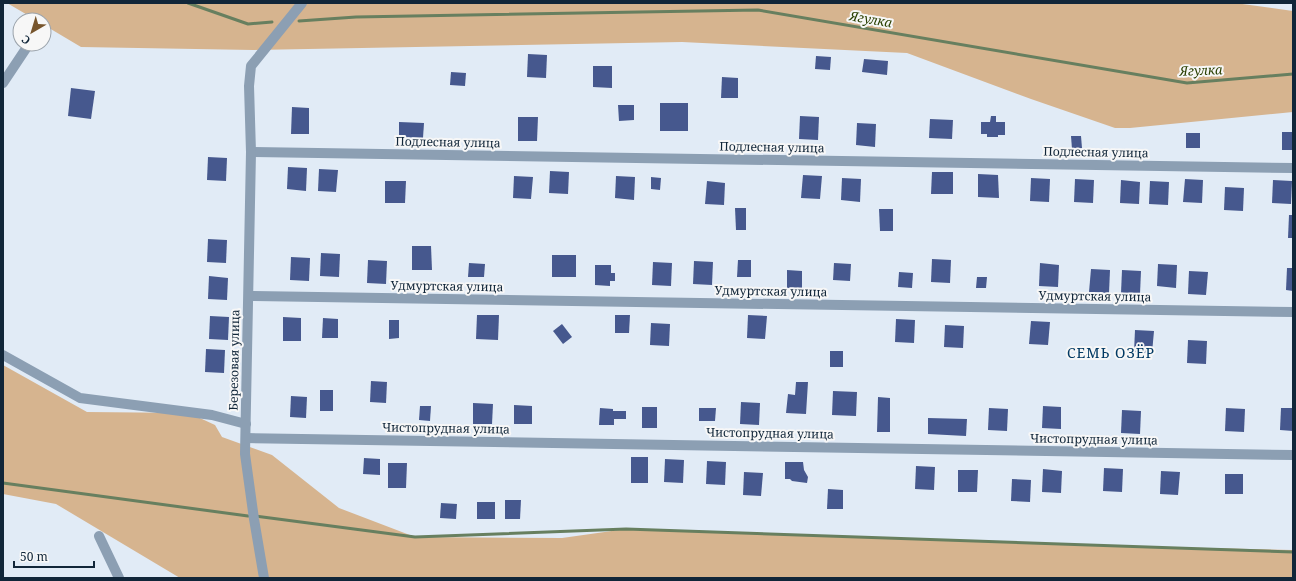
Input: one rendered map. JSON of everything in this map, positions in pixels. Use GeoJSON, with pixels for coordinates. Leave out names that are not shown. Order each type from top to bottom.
{"type":"FeatureCollection","features":[{"type":"Feature","properties":{"kind":"street","name":"Березовая улица"},"geometry":{"type":"LineString","coordinates":[[3,355],[80,398],[212,415],[246,424],[251,152],[249,86],[251,66],[302,3]]}},
{"type":"Feature","properties":{"kind":"street"},"geometry":{"type":"LineString","coordinates":[[3,83],[24,52]]}},
{"type":"Feature","properties":{"kind":"street","name":"Подлесная улица"},"geometry":{"type":"LineString","coordinates":[[251,152],[1293,168]]}},
{"type":"Feature","properties":{"kind":"street","name":"Удмуртская улица"},"geometry":{"type":"LineString","coordinates":[[249,296],[1293,312]]}},
{"type":"Feature","properties":{"kind":"street"},"geometry":{"type":"LineString","coordinates":[[246,424],[245,454],[264,578]]}},
{"type":"Feature","properties":{"kind":"street","name":"Чистопрудная улица"},"geometry":{"type":"LineString","coordinates":[[246,438],[1293,455]]}},
{"type":"Feature","properties":{"kind":"street"},"geometry":{"type":"LineString","coordinates":[[99,536],[119,578]]}},
{"type":"Feature","properties":{"kind":"shaded area"},"geometry":{"type":"Polygon","coordinates":[[[7,3],[1235,3],[1293,11],[1293,112],[1130,128],[1115,128],[1031,99],[907,53],[682,42],[253,50],[81,47],[52,30],[52,12],[22,12],[7,3]]]}},
{"type":"Feature","properties":{"kind":"shaded area"},"geometry":{"type":"Polygon","coordinates":[[[3,365],[87,412],[189,413],[215,425],[222,437],[272,455],[339,508],[415,537],[562,538],[626,529],[1076,545],[1293,550],[1293,578],[180,578],[56,504],[3,494],[3,365]]]}},
{"type":"Feature","properties":{"kind":"building"},"geometry":{"type":"Polygon","coordinates":[[[528,54],[547,55],[546,78],[527,77],[528,54]]]}},
{"type":"Feature","properties":{"kind":"building"},"geometry":{"type":"Polygon","coordinates":[[[816,56],[831,57],[830,70],[815,69],[816,56]]]}},
{"type":"Feature","properties":{"kind":"building"},"geometry":{"type":"Polygon","coordinates":[[[864,59],[888,61],[887,75],[862,72],[864,59]]]}},
{"type":"Feature","properties":{"kind":"building"},"geometry":{"type":"Polygon","coordinates":[[[593,66],[612,66],[612,88],[593,87],[593,66]]]}},
{"type":"Feature","properties":{"kind":"building"},"geometry":{"type":"Polygon","coordinates":[[[451,72],[466,73],[465,86],[450,85],[451,72]]]}},
{"type":"Feature","properties":{"kind":"building"},"geometry":{"type":"Polygon","coordinates":[[[722,77],[738,78],[738,98],[721,98],[722,77]]]}},
{"type":"Feature","properties":{"kind":"building"},"geometry":{"type":"Polygon","coordinates":[[[71,88],[95,91],[91,119],[68,116],[71,88]]]}},
{"type":"Feature","properties":{"kind":"building"},"geometry":{"type":"Polygon","coordinates":[[[660,103],[688,103],[688,131],[660,131],[660,103]]]}},
{"type":"Feature","properties":{"kind":"building"},"geometry":{"type":"Polygon","coordinates":[[[618,105],[634,105],[634,120],[619,121],[618,105]]]}},
{"type":"Feature","properties":{"kind":"building"},"geometry":{"type":"Polygon","coordinates":[[[292,107],[309,108],[309,134],[291,134],[292,107]]]}},
{"type":"Feature","properties":{"kind":"building"},"geometry":{"type":"Polygon","coordinates":[[[800,116],[819,117],[818,140],[799,139],[800,116]]]}},
{"type":"Feature","properties":{"kind":"building"},"geometry":{"type":"Polygon","coordinates":[[[991,116],[996,116],[996,122],[1005,122],[1005,135],[998,135],[998,137],[987,137],[987,134],[981,134],[981,122],[990,122],[991,116]]]}},
{"type":"Feature","properties":{"kind":"building"},"geometry":{"type":"Polygon","coordinates":[[[518,117],[538,117],[537,141],[518,141],[518,117]]]}},
{"type":"Feature","properties":{"kind":"building"},"geometry":{"type":"Polygon","coordinates":[[[930,119],[953,120],[952,139],[929,138],[930,119]]]}},
{"type":"Feature","properties":{"kind":"building"},"geometry":{"type":"Polygon","coordinates":[[[399,122],[424,123],[423,138],[399,137],[399,122]]]}},
{"type":"Feature","properties":{"kind":"building"},"geometry":{"type":"Polygon","coordinates":[[[857,123],[876,124],[875,147],[856,145],[857,123]]]}},
{"type":"Feature","properties":{"kind":"building"},"geometry":{"type":"Polygon","coordinates":[[[1282,132],[1293,132],[1293,150],[1282,150],[1282,132]]]}},
{"type":"Feature","properties":{"kind":"building"},"geometry":{"type":"Polygon","coordinates":[[[1186,133],[1200,133],[1200,148],[1186,148],[1186,133]]]}},
{"type":"Feature","properties":{"kind":"building"},"geometry":{"type":"Polygon","coordinates":[[[1071,136],[1081,136],[1082,148],[1072,149],[1071,136]]]}},
{"type":"Feature","properties":{"kind":"building"},"geometry":{"type":"Polygon","coordinates":[[[208,157],[227,158],[226,181],[207,180],[208,157]]]}},
{"type":"Feature","properties":{"kind":"building"},"geometry":{"type":"Polygon","coordinates":[[[288,167],[307,168],[306,191],[287,189],[288,167]]]}},
{"type":"Feature","properties":{"kind":"building"},"geometry":{"type":"Polygon","coordinates":[[[319,169],[338,170],[336,192],[318,191],[319,169]]]}},
{"type":"Feature","properties":{"kind":"building"},"geometry":{"type":"Polygon","coordinates":[[[550,171],[569,172],[568,194],[549,193],[550,171]]]}},
{"type":"Feature","properties":{"kind":"building"},"geometry":{"type":"Polygon","coordinates":[[[932,172],[953,172],[953,194],[931,194],[932,172]]]}},
{"type":"Feature","properties":{"kind":"building"},"geometry":{"type":"Polygon","coordinates":[[[978,174],[998,175],[999,198],[978,197],[978,174]]]}},
{"type":"Feature","properties":{"kind":"building"},"geometry":{"type":"Polygon","coordinates":[[[803,175],[822,176],[820,199],[801,198],[803,175]]]}},
{"type":"Feature","properties":{"kind":"building"},"geometry":{"type":"Polygon","coordinates":[[[514,176],[533,177],[531,199],[513,198],[514,176]]]}},
{"type":"Feature","properties":{"kind":"building"},"geometry":{"type":"Polygon","coordinates":[[[616,176],[635,177],[634,200],[615,198],[616,176]]]}},
{"type":"Feature","properties":{"kind":"building"},"geometry":{"type":"Polygon","coordinates":[[[651,177],[661,178],[660,190],[651,189],[651,177]]]}},
{"type":"Feature","properties":{"kind":"building"},"geometry":{"type":"Polygon","coordinates":[[[842,178],[861,179],[860,202],[841,200],[842,178]]]}},
{"type":"Feature","properties":{"kind":"building"},"geometry":{"type":"Polygon","coordinates":[[[1031,178],[1050,179],[1049,202],[1030,201],[1031,178]]]}},
{"type":"Feature","properties":{"kind":"building"},"geometry":{"type":"Polygon","coordinates":[[[1075,179],[1094,180],[1093,203],[1074,202],[1075,179]]]}},
{"type":"Feature","properties":{"kind":"building"},"geometry":{"type":"Polygon","coordinates":[[[1185,179],[1203,180],[1202,203],[1183,202],[1185,179]]]}},
{"type":"Feature","properties":{"kind":"building"},"geometry":{"type":"Polygon","coordinates":[[[1121,180],[1140,182],[1139,204],[1120,203],[1121,180]]]}},
{"type":"Feature","properties":{"kind":"building"},"geometry":{"type":"Polygon","coordinates":[[[1273,180],[1292,181],[1291,204],[1272,203],[1273,180]]]}},
{"type":"Feature","properties":{"kind":"building"},"geometry":{"type":"Polygon","coordinates":[[[385,181],[406,181],[405,203],[385,203],[385,181]]]}},
{"type":"Feature","properties":{"kind":"building"},"geometry":{"type":"Polygon","coordinates":[[[707,181],[725,183],[724,205],[705,204],[707,181]]]}},
{"type":"Feature","properties":{"kind":"building"},"geometry":{"type":"Polygon","coordinates":[[[1150,181],[1169,182],[1168,205],[1149,204],[1150,181]]]}},
{"type":"Feature","properties":{"kind":"building"},"geometry":{"type":"Polygon","coordinates":[[[1225,187],[1244,188],[1243,211],[1224,210],[1225,187]]]}},
{"type":"Feature","properties":{"kind":"building"},"geometry":{"type":"Polygon","coordinates":[[[735,208],[746,208],[746,230],[736,230],[735,208]]]}},
{"type":"Feature","properties":{"kind":"building"},"geometry":{"type":"Polygon","coordinates":[[[879,209],[893,209],[893,231],[880,231],[879,209]]]}},
{"type":"Feature","properties":{"kind":"building"},"geometry":{"type":"Polygon","coordinates":[[[1289,215],[1293,215],[1293,238],[1288,238],[1289,215]]]}},
{"type":"Feature","properties":{"kind":"building"},"geometry":{"type":"Polygon","coordinates":[[[208,239],[227,240],[226,263],[207,262],[208,239]]]}},
{"type":"Feature","properties":{"kind":"building"},"geometry":{"type":"Polygon","coordinates":[[[412,246],[431,246],[432,270],[412,270],[412,246]]]}},
{"type":"Feature","properties":{"kind":"building"},"geometry":{"type":"Polygon","coordinates":[[[321,253],[340,254],[339,277],[320,276],[321,253]]]}},
{"type":"Feature","properties":{"kind":"building"},"geometry":{"type":"Polygon","coordinates":[[[552,255],[576,255],[576,277],[552,277],[552,255]]]}},
{"type":"Feature","properties":{"kind":"building"},"geometry":{"type":"Polygon","coordinates":[[[291,257],[310,258],[309,281],[290,280],[291,257]]]}},
{"type":"Feature","properties":{"kind":"building"},"geometry":{"type":"Polygon","coordinates":[[[932,259],[951,260],[950,283],[931,282],[932,259]]]}},
{"type":"Feature","properties":{"kind":"building"},"geometry":{"type":"Polygon","coordinates":[[[368,260],[387,261],[386,284],[367,283],[368,260]]]}},
{"type":"Feature","properties":{"kind":"building"},"geometry":{"type":"Polygon","coordinates":[[[738,260],[751,260],[751,277],[737,277],[738,260]]]}},
{"type":"Feature","properties":{"kind":"building"},"geometry":{"type":"Polygon","coordinates":[[[694,261],[713,262],[712,285],[693,284],[694,261]]]}},
{"type":"Feature","properties":{"kind":"building"},"geometry":{"type":"Polygon","coordinates":[[[653,262],[672,263],[671,286],[652,285],[653,262]]]}},
{"type":"Feature","properties":{"kind":"building"},"geometry":{"type":"Polygon","coordinates":[[[469,263],[485,264],[484,277],[468,277],[469,263]]]}},
{"type":"Feature","properties":{"kind":"building"},"geometry":{"type":"Polygon","coordinates":[[[834,263],[851,264],[850,281],[833,280],[834,263]]]}},
{"type":"Feature","properties":{"kind":"building"},"geometry":{"type":"Polygon","coordinates":[[[1040,263],[1059,265],[1058,287],[1039,286],[1040,263]]]}},
{"type":"Feature","properties":{"kind":"building"},"geometry":{"type":"Polygon","coordinates":[[[1158,264],[1177,265],[1176,288],[1157,286],[1158,264]]]}},
{"type":"Feature","properties":{"kind":"building"},"geometry":{"type":"Polygon","coordinates":[[[595,265],[611,265],[611,273],[615,273],[615,281],[610,281],[610,286],[595,285],[595,265]]]}},
{"type":"Feature","properties":{"kind":"building"},"geometry":{"type":"Polygon","coordinates":[[[1287,268],[1293,268],[1293,291],[1286,290],[1287,268]]]}},
{"type":"Feature","properties":{"kind":"building"},"geometry":{"type":"Polygon","coordinates":[[[1091,269],[1110,270],[1109,293],[1089,292],[1091,269]]]}},
{"type":"Feature","properties":{"kind":"building"},"geometry":{"type":"Polygon","coordinates":[[[787,270],[802,271],[802,288],[787,288],[787,270]]]}},
{"type":"Feature","properties":{"kind":"building"},"geometry":{"type":"Polygon","coordinates":[[[1122,270],[1141,271],[1140,294],[1121,293],[1122,270]]]}},
{"type":"Feature","properties":{"kind":"building"},"geometry":{"type":"Polygon","coordinates":[[[1189,271],[1208,272],[1206,295],[1188,294],[1189,271]]]}},
{"type":"Feature","properties":{"kind":"building"},"geometry":{"type":"Polygon","coordinates":[[[899,272],[913,273],[912,288],[898,287],[899,272]]]}},
{"type":"Feature","properties":{"kind":"building"},"geometry":{"type":"Polygon","coordinates":[[[209,276],[228,278],[227,300],[208,299],[209,276]]]}},
{"type":"Feature","properties":{"kind":"building"},"geometry":{"type":"Polygon","coordinates":[[[977,277],[987,277],[986,288],[976,288],[977,277]]]}},
{"type":"Feature","properties":{"kind":"building"},"geometry":{"type":"Polygon","coordinates":[[[477,315],[499,315],[498,340],[476,339],[477,315]]]}},
{"type":"Feature","properties":{"kind":"building"},"geometry":{"type":"Polygon","coordinates":[[[615,315],[630,315],[629,333],[615,333],[615,315]]]}},
{"type":"Feature","properties":{"kind":"building"},"geometry":{"type":"Polygon","coordinates":[[[748,315],[767,316],[765,339],[747,338],[748,315]]]}},
{"type":"Feature","properties":{"kind":"building"},"geometry":{"type":"Polygon","coordinates":[[[210,316],[229,317],[228,340],[209,339],[210,316]]]}},
{"type":"Feature","properties":{"kind":"building"},"geometry":{"type":"Polygon","coordinates":[[[283,317],[301,318],[301,341],[283,341],[283,317]]]}},
{"type":"Feature","properties":{"kind":"building"},"geometry":{"type":"Polygon","coordinates":[[[323,318],[338,319],[338,338],[322,338],[323,318]]]}},
{"type":"Feature","properties":{"kind":"building"},"geometry":{"type":"Polygon","coordinates":[[[896,319],[915,320],[914,343],[895,342],[896,319]]]}},
{"type":"Feature","properties":{"kind":"building"},"geometry":{"type":"Polygon","coordinates":[[[389,320],[399,320],[399,338],[389,339],[389,320]]]}},
{"type":"Feature","properties":{"kind":"building"},"geometry":{"type":"Polygon","coordinates":[[[1031,321],[1050,322],[1048,345],[1029,344],[1031,321]]]}},
{"type":"Feature","properties":{"kind":"building"},"geometry":{"type":"Polygon","coordinates":[[[651,323],[670,324],[669,346],[650,345],[651,323]]]}},
{"type":"Feature","properties":{"kind":"building"},"geometry":{"type":"Polygon","coordinates":[[[562,324],[572,337],[563,344],[553,331],[562,324]]]}},
{"type":"Feature","properties":{"kind":"building"},"geometry":{"type":"Polygon","coordinates":[[[945,325],[964,326],[963,348],[944,347],[945,325]]]}},
{"type":"Feature","properties":{"kind":"building"},"geometry":{"type":"Polygon","coordinates":[[[1135,330],[1154,331],[1152,353],[1134,352],[1135,330]]]}},
{"type":"Feature","properties":{"kind":"building"},"geometry":{"type":"Polygon","coordinates":[[[1188,340],[1207,341],[1206,364],[1187,363],[1188,340]]]}},
{"type":"Feature","properties":{"kind":"building"},"geometry":{"type":"Polygon","coordinates":[[[206,349],[225,350],[224,373],[205,372],[206,349]]]}},
{"type":"Feature","properties":{"kind":"building"},"geometry":{"type":"Polygon","coordinates":[[[830,351],[843,351],[843,367],[830,367],[830,351]]]}},
{"type":"Feature","properties":{"kind":"building"},"geometry":{"type":"Polygon","coordinates":[[[371,381],[387,382],[386,403],[370,402],[371,381]]]}},
{"type":"Feature","properties":{"kind":"building"},"geometry":{"type":"Polygon","coordinates":[[[796,382],[808,382],[806,414],[786,413],[788,394],[795,395],[796,382]]]}},
{"type":"Feature","properties":{"kind":"building"},"geometry":{"type":"Polygon","coordinates":[[[320,390],[333,390],[333,411],[320,411],[320,390]]]}},
{"type":"Feature","properties":{"kind":"building"},"geometry":{"type":"Polygon","coordinates":[[[833,391],[857,392],[856,416],[832,415],[833,391]]]}},
{"type":"Feature","properties":{"kind":"building"},"geometry":{"type":"Polygon","coordinates":[[[291,396],[307,397],[306,418],[290,417],[291,396]]]}},
{"type":"Feature","properties":{"kind":"building"},"geometry":{"type":"Polygon","coordinates":[[[878,397],[890,398],[890,432],[877,432],[878,397]]]}},
{"type":"Feature","properties":{"kind":"building"},"geometry":{"type":"Polygon","coordinates":[[[741,402],[760,403],[759,425],[740,424],[741,402]]]}},
{"type":"Feature","properties":{"kind":"building"},"geometry":{"type":"Polygon","coordinates":[[[473,403],[493,404],[492,424],[473,424],[473,403]]]}},
{"type":"Feature","properties":{"kind":"building"},"geometry":{"type":"Polygon","coordinates":[[[514,405],[532,406],[532,424],[514,424],[514,405]]]}},
{"type":"Feature","properties":{"kind":"building"},"geometry":{"type":"Polygon","coordinates":[[[420,406],[431,406],[430,421],[419,420],[420,406]]]}},
{"type":"Feature","properties":{"kind":"building"},"geometry":{"type":"Polygon","coordinates":[[[1043,406],[1061,407],[1061,429],[1042,428],[1043,406]]]}},
{"type":"Feature","properties":{"kind":"building"},"geometry":{"type":"Polygon","coordinates":[[[642,407],[657,407],[657,428],[642,428],[642,407]]]}},
{"type":"Feature","properties":{"kind":"building"},"geometry":{"type":"Polygon","coordinates":[[[600,408],[613,409],[613,411],[626,411],[626,419],[614,419],[614,425],[599,425],[600,408]]]}},
{"type":"Feature","properties":{"kind":"building"},"geometry":{"type":"Polygon","coordinates":[[[699,408],[716,408],[715,421],[699,421],[699,408]]]}},
{"type":"Feature","properties":{"kind":"building"},"geometry":{"type":"Polygon","coordinates":[[[989,408],[1008,409],[1007,431],[988,430],[989,408]]]}},
{"type":"Feature","properties":{"kind":"building"},"geometry":{"type":"Polygon","coordinates":[[[1226,408],[1245,409],[1244,432],[1225,431],[1226,408]]]}},
{"type":"Feature","properties":{"kind":"building"},"geometry":{"type":"Polygon","coordinates":[[[1281,408],[1293,408],[1293,431],[1280,430],[1281,408]]]}},
{"type":"Feature","properties":{"kind":"building"},"geometry":{"type":"Polygon","coordinates":[[[1122,410],[1141,411],[1140,434],[1121,433],[1122,410]]]}},
{"type":"Feature","properties":{"kind":"building"},"geometry":{"type":"Polygon","coordinates":[[[928,418],[967,419],[966,436],[928,434],[928,418]]]}},
{"type":"Feature","properties":{"kind":"building"},"geometry":{"type":"Polygon","coordinates":[[[631,457],[648,457],[648,483],[631,483],[631,457]]]}},
{"type":"Feature","properties":{"kind":"building"},"geometry":{"type":"Polygon","coordinates":[[[364,458],[380,459],[380,475],[363,474],[364,458]]]}},
{"type":"Feature","properties":{"kind":"building"},"geometry":{"type":"Polygon","coordinates":[[[665,459],[684,460],[683,483],[664,482],[665,459]]]}},
{"type":"Feature","properties":{"kind":"building"},"geometry":{"type":"Polygon","coordinates":[[[707,461],[726,462],[725,485],[706,484],[707,461]]]}},
{"type":"Feature","properties":{"kind":"building"},"geometry":{"type":"Polygon","coordinates":[[[785,462],[803,462],[804,470],[808,477],[807,483],[785,479],[785,462]]]}},
{"type":"Feature","properties":{"kind":"building"},"geometry":{"type":"Polygon","coordinates":[[[388,463],[407,463],[406,488],[388,488],[388,463]]]}},
{"type":"Feature","properties":{"kind":"building"},"geometry":{"type":"Polygon","coordinates":[[[916,466],[935,467],[934,490],[915,489],[916,466]]]}},
{"type":"Feature","properties":{"kind":"building"},"geometry":{"type":"Polygon","coordinates":[[[1104,468],[1123,469],[1122,492],[1103,491],[1104,468]]]}},
{"type":"Feature","properties":{"kind":"building"},"geometry":{"type":"Polygon","coordinates":[[[1043,469],[1062,471],[1061,493],[1042,492],[1043,469]]]}},
{"type":"Feature","properties":{"kind":"building"},"geometry":{"type":"Polygon","coordinates":[[[958,470],[978,470],[977,492],[958,492],[958,470]]]}},
{"type":"Feature","properties":{"kind":"building"},"geometry":{"type":"Polygon","coordinates":[[[1161,471],[1180,472],[1178,495],[1160,494],[1161,471]]]}},
{"type":"Feature","properties":{"kind":"building"},"geometry":{"type":"Polygon","coordinates":[[[744,472],[763,473],[761,496],[743,495],[744,472]]]}},
{"type":"Feature","properties":{"kind":"building"},"geometry":{"type":"Polygon","coordinates":[[[1225,474],[1243,474],[1243,494],[1225,494],[1225,474]]]}},
{"type":"Feature","properties":{"kind":"building"},"geometry":{"type":"Polygon","coordinates":[[[1012,479],[1031,480],[1030,502],[1011,501],[1012,479]]]}},
{"type":"Feature","properties":{"kind":"building"},"geometry":{"type":"Polygon","coordinates":[[[828,489],[843,490],[843,509],[827,509],[828,489]]]}},
{"type":"Feature","properties":{"kind":"building"},"geometry":{"type":"Polygon","coordinates":[[[505,500],[521,500],[520,519],[505,519],[505,500]]]}},
{"type":"Feature","properties":{"kind":"building"},"geometry":{"type":"Polygon","coordinates":[[[477,502],[495,502],[495,519],[477,519],[477,502]]]}},
{"type":"Feature","properties":{"kind":"building"},"geometry":{"type":"Polygon","coordinates":[[[441,503],[457,504],[456,519],[440,518],[441,503]]]}},
{"type":"Feature","properties":{"kind":"waterway","name":"Ягулка"},"geometry":{"type":"LineString","coordinates":[[188,3],[248,24],[272,22]]}},
{"type":"Feature","properties":{"kind":"waterway","name":"Ягулка"},"geometry":{"type":"LineString","coordinates":[[299,21],[356,17],[758,10],[1187,83],[1293,74]]}},
{"type":"Feature","properties":{"kind":"waterway"},"geometry":{"type":"LineString","coordinates":[[3,483],[248,516]]}},
{"type":"Feature","properties":{"kind":"waterway"},"geometry":{"type":"LineString","coordinates":[[255,516],[415,537],[626,529],[1293,552]]}},
{"type":"Feature","properties":{"kind":"district","name":"СЕМЬ ОЗЁР"},"geometry":{"type":"Point","coordinates":[1111,352]}}]}
